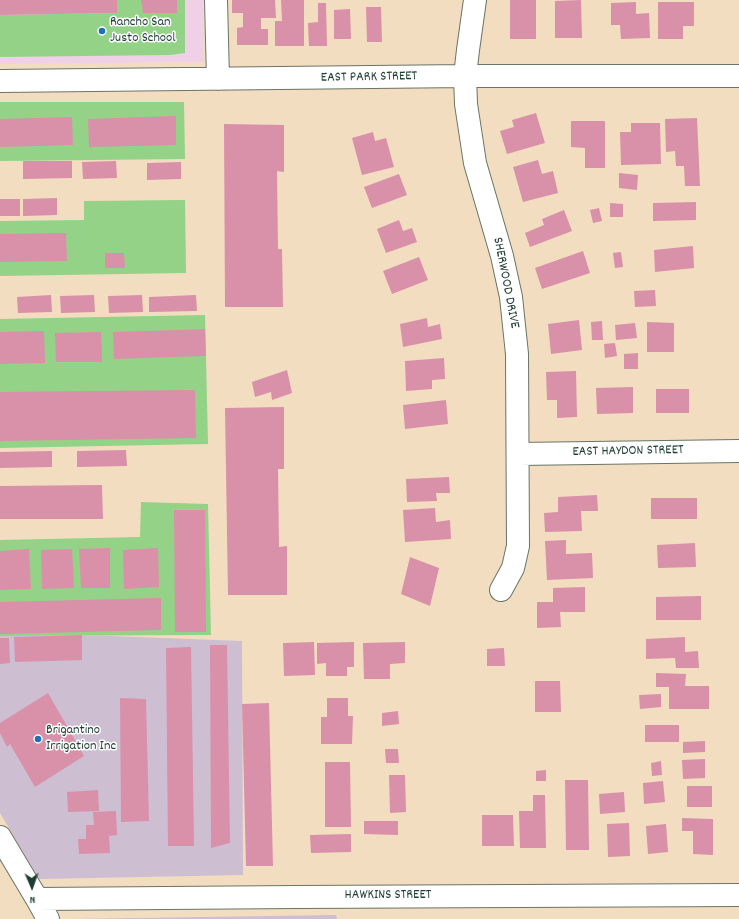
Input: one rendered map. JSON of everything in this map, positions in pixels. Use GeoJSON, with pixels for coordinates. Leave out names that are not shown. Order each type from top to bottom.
{"type":"FeatureCollection","features":[{"type":"Feature","properties":{"kind":"street"},"geometry":{"type":"LineString","coordinates":[[216,0],[218,79]]}},
{"type":"Feature","properties":{"kind":"street","name":"SHERWOOD DRIVE"},"geometry":{"type":"LineString","coordinates":[[475,0],[468,50],[466,104],[475,163],[502,256],[511,297],[517,354],[518,546],[512,568],[501,590]]}},
{"type":"Feature","properties":{"kind":"street","name":"EAST PARK STREET"},"geometry":{"type":"LineString","coordinates":[[0,81],[466,76],[739,76]]}},
{"type":"Feature","properties":{"kind":"street","name":"EAST HAYDON STREET"},"geometry":{"type":"LineString","coordinates":[[518,454],[739,451]]}},
{"type":"Feature","properties":{"kind":"street"},"geometry":{"type":"LineString","coordinates":[[0,837],[48,919]]}},
{"type":"Feature","properties":{"kind":"street","name":"HAWKINS STREET"},"geometry":{"type":"LineString","coordinates":[[37,899],[739,895]]}},
{"type":"Feature","properties":{"kind":"shaded area","name":"Rancho San Justo School"},"geometry":{"type":"Polygon","coordinates":[[[0,0],[203,0],[204,62],[0,64],[0,0]]]}},
{"type":"Feature","properties":{"kind":"shaded area"},"geometry":{"type":"Polygon","coordinates":[[[0,636],[111,636],[242,641],[243,875],[39,879],[0,813],[0,636]]]}},
{"type":"Feature","properties":{"kind":"shaded area"},"geometry":{"type":"Polygon","coordinates":[[[336,915],[337,919],[70,919],[336,915]]]}},
{"type":"Feature","properties":{"kind":"green space","name":"Rancho San Justo School"},"geometry":{"type":"Polygon","coordinates":[[[117,0],[185,0],[185,53],[170,55],[0,57],[0,15],[117,13],[117,0]]]}},
{"type":"Feature","properties":{"kind":"green space"},"geometry":{"type":"Polygon","coordinates":[[[0,102],[184,102],[185,159],[0,161],[0,102]]]}},
{"type":"Feature","properties":{"kind":"green space"},"geometry":{"type":"Polygon","coordinates":[[[185,200],[186,273],[0,276],[0,221],[84,220],[84,201],[185,200]]]}},
{"type":"Feature","properties":{"kind":"green space"},"geometry":{"type":"Polygon","coordinates":[[[205,315],[208,444],[0,448],[0,319],[205,315]]]}},
{"type":"Feature","properties":{"kind":"green space"},"geometry":{"type":"Polygon","coordinates":[[[141,502],[208,504],[211,635],[0,636],[0,540],[140,537],[141,502]]]}},
{"type":"Feature","properties":{"kind":"building"},"geometry":{"type":"Polygon","coordinates":[[[0,0],[117,0],[117,13],[0,15],[0,0]]]}},
{"type":"Feature","properties":{"kind":"building"},"geometry":{"type":"Polygon","coordinates":[[[141,0],[177,0],[177,13],[143,13],[141,0]]]}},
{"type":"Feature","properties":{"kind":"building"},"geometry":{"type":"Polygon","coordinates":[[[232,0],[275,0],[276,18],[261,18],[261,29],[268,29],[268,45],[237,45],[237,28],[243,27],[243,13],[232,13],[232,0]]]}},
{"type":"Feature","properties":{"kind":"building"},"geometry":{"type":"Polygon","coordinates":[[[281,0],[304,0],[304,46],[275,46],[275,21],[282,21],[281,0]]]}},
{"type":"Feature","properties":{"kind":"building"},"geometry":{"type":"Polygon","coordinates":[[[510,0],[536,0],[536,39],[510,39],[510,0]]]}},
{"type":"Feature","properties":{"kind":"building"},"geometry":{"type":"Polygon","coordinates":[[[581,0],[582,38],[555,38],[555,1],[581,0]]]}},
{"type":"Feature","properties":{"kind":"building"},"geometry":{"type":"Polygon","coordinates":[[[636,2],[636,14],[649,13],[650,38],[621,39],[620,25],[611,25],[611,3],[636,2]]]}},
{"type":"Feature","properties":{"kind":"building"},"geometry":{"type":"Polygon","coordinates":[[[658,2],[694,2],[694,26],[683,26],[683,39],[658,39],[658,2]]]}},
{"type":"Feature","properties":{"kind":"building"},"geometry":{"type":"Polygon","coordinates":[[[318,3],[326,3],[327,46],[309,46],[308,23],[318,22],[318,3]]]}},
{"type":"Feature","properties":{"kind":"building"},"geometry":{"type":"Polygon","coordinates":[[[366,7],[381,7],[382,42],[367,42],[366,7]]]}},
{"type":"Feature","properties":{"kind":"building"},"geometry":{"type":"Polygon","coordinates":[[[350,9],[351,39],[334,39],[334,10],[350,9]]]}},
{"type":"Feature","properties":{"kind":"building"},"geometry":{"type":"Polygon","coordinates":[[[536,113],[545,143],[507,154],[500,131],[514,127],[512,120],[536,113]]]}},
{"type":"Feature","properties":{"kind":"building"},"geometry":{"type":"Polygon","coordinates":[[[176,116],[176,145],[89,147],[88,119],[176,116]]]}},
{"type":"Feature","properties":{"kind":"building"},"geometry":{"type":"Polygon","coordinates":[[[72,117],[73,145],[0,147],[0,119],[72,117]]]}},
{"type":"Feature","properties":{"kind":"building"},"geometry":{"type":"Polygon","coordinates":[[[697,118],[700,186],[685,186],[684,166],[676,166],[675,151],[666,152],[665,119],[697,118]]]}},
{"type":"Feature","properties":{"kind":"building"},"geometry":{"type":"Polygon","coordinates":[[[571,121],[605,121],[605,168],[585,168],[585,148],[571,147],[571,121]]]}},
{"type":"Feature","properties":{"kind":"building"},"geometry":{"type":"Polygon","coordinates":[[[631,123],[660,123],[661,164],[621,165],[620,132],[631,132],[631,123]]]}},
{"type":"Feature","properties":{"kind":"building"},"geometry":{"type":"Polygon","coordinates":[[[224,124],[284,125],[284,172],[277,171],[278,249],[282,249],[283,307],[225,307],[224,124]]]}},
{"type":"Feature","properties":{"kind":"building"},"geometry":{"type":"Polygon","coordinates":[[[373,132],[375,141],[386,138],[394,167],[362,175],[352,138],[373,132]]]}},
{"type":"Feature","properties":{"kind":"building"},"geometry":{"type":"Polygon","coordinates":[[[538,160],[542,174],[553,171],[558,193],[523,202],[513,167],[538,160]]]}},
{"type":"Feature","properties":{"kind":"building"},"geometry":{"type":"Polygon","coordinates":[[[23,161],[72,161],[72,178],[23,179],[23,161]]]}},
{"type":"Feature","properties":{"kind":"building"},"geometry":{"type":"Polygon","coordinates":[[[116,161],[117,178],[83,179],[82,162],[116,161]]]}},
{"type":"Feature","properties":{"kind":"building"},"geometry":{"type":"Polygon","coordinates":[[[181,162],[181,179],[147,180],[147,163],[181,162]]]}},
{"type":"Feature","properties":{"kind":"building"},"geometry":{"type":"Polygon","coordinates":[[[619,173],[638,175],[637,190],[619,188],[619,173]]]}},
{"type":"Feature","properties":{"kind":"building"},"geometry":{"type":"Polygon","coordinates":[[[399,174],[407,195],[372,208],[364,187],[399,174]]]}},
{"type":"Feature","properties":{"kind":"building"},"geometry":{"type":"Polygon","coordinates":[[[57,198],[57,215],[23,216],[23,199],[57,198]]]}},
{"type":"Feature","properties":{"kind":"building"},"geometry":{"type":"Polygon","coordinates":[[[0,199],[20,199],[20,216],[0,216],[0,199]]]}},
{"type":"Feature","properties":{"kind":"building"},"geometry":{"type":"Polygon","coordinates":[[[696,202],[696,220],[653,221],[653,203],[696,202]]]}},
{"type":"Feature","properties":{"kind":"building"},"geometry":{"type":"Polygon","coordinates":[[[610,203],[623,204],[623,217],[610,217],[610,203]]]}},
{"type":"Feature","properties":{"kind":"building"},"geometry":{"type":"Polygon","coordinates":[[[599,208],[602,221],[593,223],[590,210],[599,208]]]}},
{"type":"Feature","properties":{"kind":"building"},"geometry":{"type":"Polygon","coordinates":[[[564,210],[572,231],[530,247],[525,233],[544,225],[542,219],[564,210]]]}},
{"type":"Feature","properties":{"kind":"building"},"geometry":{"type":"Polygon","coordinates":[[[399,220],[403,231],[412,228],[417,242],[386,253],[377,229],[399,220]]]}},
{"type":"Feature","properties":{"kind":"building"},"geometry":{"type":"Polygon","coordinates":[[[66,233],[67,261],[0,262],[0,234],[66,233]]]}},
{"type":"Feature","properties":{"kind":"building"},"geometry":{"type":"Polygon","coordinates":[[[693,246],[694,268],[655,272],[654,250],[693,246]]]}},
{"type":"Feature","properties":{"kind":"building"},"geometry":{"type":"Polygon","coordinates":[[[583,251],[590,273],[542,289],[535,268],[583,251]]]}},
{"type":"Feature","properties":{"kind":"building"},"geometry":{"type":"Polygon","coordinates":[[[621,252],[623,267],[615,268],[613,253],[621,252]]]}},
{"type":"Feature","properties":{"kind":"building"},"geometry":{"type":"Polygon","coordinates":[[[105,253],[124,253],[125,268],[105,268],[105,253]]]}},
{"type":"Feature","properties":{"kind":"building"},"geometry":{"type":"Polygon","coordinates":[[[419,257],[428,280],[392,294],[383,271],[419,257]]]}},
{"type":"Feature","properties":{"kind":"building"},"geometry":{"type":"Polygon","coordinates":[[[655,290],[656,306],[635,307],[634,291],[655,290]]]}},
{"type":"Feature","properties":{"kind":"building"},"geometry":{"type":"Polygon","coordinates":[[[51,295],[52,312],[18,313],[17,297],[51,295]]]}},
{"type":"Feature","properties":{"kind":"building"},"geometry":{"type":"Polygon","coordinates":[[[94,295],[95,312],[61,313],[60,296],[94,295]]]}},
{"type":"Feature","properties":{"kind":"building"},"geometry":{"type":"Polygon","coordinates":[[[142,295],[143,312],[109,313],[108,296],[142,295]]]}},
{"type":"Feature","properties":{"kind":"building"},"geometry":{"type":"Polygon","coordinates":[[[196,295],[197,311],[149,312],[149,297],[196,295]]]}},
{"type":"Feature","properties":{"kind":"building"},"geometry":{"type":"Polygon","coordinates":[[[427,318],[428,327],[440,324],[442,339],[403,347],[400,324],[427,318]]]}},
{"type":"Feature","properties":{"kind":"building"},"geometry":{"type":"Polygon","coordinates":[[[579,320],[582,350],[551,354],[548,324],[579,320]]]}},
{"type":"Feature","properties":{"kind":"building"},"geometry":{"type":"Polygon","coordinates":[[[602,321],[603,340],[592,340],[591,322],[602,321]]]}},
{"type":"Feature","properties":{"kind":"building"},"geometry":{"type":"Polygon","coordinates":[[[647,322],[674,323],[674,352],[647,352],[647,322]]]}},
{"type":"Feature","properties":{"kind":"building"},"geometry":{"type":"Polygon","coordinates":[[[635,323],[637,338],[616,340],[615,325],[635,323]]]}},
{"type":"Feature","properties":{"kind":"building"},"geometry":{"type":"Polygon","coordinates":[[[205,329],[206,356],[114,359],[113,332],[205,329]]]}},
{"type":"Feature","properties":{"kind":"building"},"geometry":{"type":"Polygon","coordinates":[[[44,331],[45,363],[0,364],[0,332],[44,331]]]}},
{"type":"Feature","properties":{"kind":"building"},"geometry":{"type":"Polygon","coordinates":[[[101,332],[102,362],[56,362],[55,333],[101,332]]]}},
{"type":"Feature","properties":{"kind":"building"},"geometry":{"type":"Polygon","coordinates":[[[615,343],[617,356],[605,358],[604,344],[615,343]]]}},
{"type":"Feature","properties":{"kind":"building"},"geometry":{"type":"Polygon","coordinates":[[[638,353],[638,369],[624,369],[624,354],[638,353]]]}},
{"type":"Feature","properties":{"kind":"building"},"geometry":{"type":"Polygon","coordinates":[[[444,358],[445,379],[432,380],[432,389],[406,391],[405,361],[444,358]]]}},
{"type":"Feature","properties":{"kind":"building"},"geometry":{"type":"Polygon","coordinates":[[[287,370],[292,393],[272,400],[271,392],[255,397],[252,382],[287,370]]]}},
{"type":"Feature","properties":{"kind":"building"},"geometry":{"type":"Polygon","coordinates":[[[576,371],[577,417],[557,418],[557,400],[547,400],[546,372],[576,371]]]}},
{"type":"Feature","properties":{"kind":"building"},"geometry":{"type":"Polygon","coordinates":[[[633,387],[633,413],[597,414],[596,388],[633,387]]]}},
{"type":"Feature","properties":{"kind":"building"},"geometry":{"type":"Polygon","coordinates":[[[656,389],[689,389],[689,413],[656,413],[656,389]]]}},
{"type":"Feature","properties":{"kind":"building"},"geometry":{"type":"Polygon","coordinates":[[[195,390],[196,438],[0,441],[0,392],[195,390]]]}},
{"type":"Feature","properties":{"kind":"building"},"geometry":{"type":"Polygon","coordinates":[[[446,400],[448,424],[405,429],[403,405],[446,400]]]}},
{"type":"Feature","properties":{"kind":"building"},"geometry":{"type":"Polygon","coordinates":[[[284,407],[284,469],[278,469],[279,547],[287,546],[287,595],[228,595],[225,408],[284,407]]]}},
{"type":"Feature","properties":{"kind":"building"},"geometry":{"type":"Polygon","coordinates":[[[126,450],[127,466],[77,467],[77,451],[126,450]]]}},
{"type":"Feature","properties":{"kind":"building"},"geometry":{"type":"Polygon","coordinates":[[[52,451],[52,467],[0,468],[0,452],[52,451]]]}},
{"type":"Feature","properties":{"kind":"building"},"geometry":{"type":"Polygon","coordinates":[[[449,477],[450,493],[436,493],[437,501],[407,502],[406,479],[449,477]]]}},
{"type":"Feature","properties":{"kind":"building"},"geometry":{"type":"Polygon","coordinates":[[[102,485],[103,519],[0,519],[0,486],[102,485]]]}},
{"type":"Feature","properties":{"kind":"building"},"geometry":{"type":"Polygon","coordinates":[[[597,495],[598,511],[581,511],[582,531],[545,532],[544,513],[558,512],[558,497],[597,495]]]}},
{"type":"Feature","properties":{"kind":"building"},"geometry":{"type":"Polygon","coordinates":[[[651,498],[697,498],[697,519],[651,519],[651,498]]]}},
{"type":"Feature","properties":{"kind":"building"},"geometry":{"type":"Polygon","coordinates":[[[435,508],[436,522],[450,520],[451,539],[405,542],[403,510],[435,508]]]}},
{"type":"Feature","properties":{"kind":"building"},"geometry":{"type":"Polygon","coordinates":[[[174,510],[205,510],[206,632],[175,632],[174,510]]]}},
{"type":"Feature","properties":{"kind":"building"},"geometry":{"type":"Polygon","coordinates":[[[566,540],[566,554],[592,553],[593,578],[547,580],[545,541],[566,540]]]}},
{"type":"Feature","properties":{"kind":"building"},"geometry":{"type":"Polygon","coordinates":[[[695,543],[696,567],[658,568],[657,545],[695,543]]]}},
{"type":"Feature","properties":{"kind":"building"},"geometry":{"type":"Polygon","coordinates":[[[110,548],[110,588],[81,588],[79,549],[110,548]]]}},
{"type":"Feature","properties":{"kind":"building"},"geometry":{"type":"Polygon","coordinates":[[[158,548],[159,587],[124,589],[123,550],[158,548]]]}},
{"type":"Feature","properties":{"kind":"building"},"geometry":{"type":"Polygon","coordinates":[[[29,549],[31,589],[0,590],[0,551],[29,549]]]}},
{"type":"Feature","properties":{"kind":"building"},"geometry":{"type":"Polygon","coordinates":[[[72,549],[74,588],[42,589],[41,550],[72,549]]]}},
{"type":"Feature","properties":{"kind":"building"},"geometry":{"type":"Polygon","coordinates":[[[410,557],[439,568],[430,606],[401,594],[410,557]]]}},
{"type":"Feature","properties":{"kind":"building"},"geometry":{"type":"Polygon","coordinates":[[[585,587],[585,612],[560,612],[561,627],[537,628],[537,602],[553,602],[553,588],[585,587]]]}},
{"type":"Feature","properties":{"kind":"building"},"geometry":{"type":"Polygon","coordinates":[[[701,596],[701,620],[656,620],[656,597],[701,596]]]}},
{"type":"Feature","properties":{"kind":"building"},"geometry":{"type":"Polygon","coordinates":[[[161,598],[161,630],[0,634],[0,602],[161,598]]]}},
{"type":"Feature","properties":{"kind":"building"},"geometry":{"type":"Polygon","coordinates":[[[82,635],[82,660],[15,662],[14,637],[82,635]]]}},
{"type":"Feature","properties":{"kind":"building"},"geometry":{"type":"Polygon","coordinates":[[[685,637],[685,652],[698,651],[699,668],[676,668],[675,658],[646,659],[646,639],[685,637]]]}},
{"type":"Feature","properties":{"kind":"building"},"geometry":{"type":"Polygon","coordinates":[[[0,638],[9,638],[10,663],[0,664],[0,638]]]}},
{"type":"Feature","properties":{"kind":"building"},"geometry":{"type":"Polygon","coordinates":[[[314,642],[315,675],[284,676],[283,643],[314,642]]]}},
{"type":"Feature","properties":{"kind":"building"},"geometry":{"type":"Polygon","coordinates":[[[354,642],[354,667],[347,667],[347,676],[326,676],[326,663],[317,664],[317,643],[354,642]]]}},
{"type":"Feature","properties":{"kind":"building"},"geometry":{"type":"Polygon","coordinates":[[[405,642],[405,663],[390,664],[390,679],[364,679],[363,643],[405,642]]]}},
{"type":"Feature","properties":{"kind":"building"},"geometry":{"type":"Polygon","coordinates":[[[210,645],[227,645],[230,843],[211,848],[210,645]]]}},
{"type":"Feature","properties":{"kind":"building"},"geometry":{"type":"Polygon","coordinates":[[[191,647],[194,846],[168,846],[166,648],[191,647]]]}},
{"type":"Feature","properties":{"kind":"building"},"geometry":{"type":"Polygon","coordinates":[[[504,648],[505,666],[487,666],[487,649],[504,648]]]}},
{"type":"Feature","properties":{"kind":"building"},"geometry":{"type":"Polygon","coordinates":[[[656,673],[686,674],[685,686],[709,686],[709,709],[669,709],[669,687],[656,687],[656,673]]]}},
{"type":"Feature","properties":{"kind":"building"},"geometry":{"type":"Polygon","coordinates":[[[535,681],[560,681],[561,712],[535,712],[535,681]]]}},
{"type":"Feature","properties":{"kind":"building","name":"Brigantino Irrigation Inc"},"geometry":{"type":"Polygon","coordinates":[[[48,693],[84,756],[35,787],[10,744],[7,747],[0,733],[0,723],[48,693]]]}},
{"type":"Feature","properties":{"kind":"building"},"geometry":{"type":"Polygon","coordinates":[[[661,694],[661,707],[640,709],[639,695],[661,694]]]}},
{"type":"Feature","properties":{"kind":"building"},"geometry":{"type":"Polygon","coordinates":[[[120,698],[146,699],[149,821],[121,822],[120,698]]]}},
{"type":"Feature","properties":{"kind":"building"},"geometry":{"type":"Polygon","coordinates":[[[327,698],[348,698],[348,716],[353,716],[352,744],[321,744],[321,717],[327,717],[327,698]]]}},
{"type":"Feature","properties":{"kind":"building"},"geometry":{"type":"Polygon","coordinates":[[[269,703],[273,866],[246,866],[242,704],[269,703]]]}},
{"type":"Feature","properties":{"kind":"building"},"geometry":{"type":"Polygon","coordinates":[[[398,711],[399,724],[382,726],[382,713],[398,711]]]}},
{"type":"Feature","properties":{"kind":"building"},"geometry":{"type":"Polygon","coordinates":[[[645,725],[679,725],[679,742],[645,742],[645,725]]]}},
{"type":"Feature","properties":{"kind":"building"},"geometry":{"type":"Polygon","coordinates":[[[705,741],[705,752],[683,753],[683,742],[705,741]]]}},
{"type":"Feature","properties":{"kind":"building"},"geometry":{"type":"Polygon","coordinates":[[[385,749],[398,749],[399,763],[386,763],[385,749]]]}},
{"type":"Feature","properties":{"kind":"building"},"geometry":{"type":"Polygon","coordinates":[[[705,759],[705,778],[683,779],[682,760],[705,759]]]}},
{"type":"Feature","properties":{"kind":"building"},"geometry":{"type":"Polygon","coordinates":[[[661,761],[662,775],[652,776],[651,763],[661,761]]]}},
{"type":"Feature","properties":{"kind":"building"},"geometry":{"type":"Polygon","coordinates":[[[325,762],[350,762],[351,827],[325,827],[325,762]]]}},
{"type":"Feature","properties":{"kind":"building"},"geometry":{"type":"Polygon","coordinates":[[[546,770],[546,781],[536,781],[536,771],[546,770]]]}},
{"type":"Feature","properties":{"kind":"building"},"geometry":{"type":"Polygon","coordinates":[[[389,775],[405,775],[406,812],[390,813],[389,775]]]}},
{"type":"Feature","properties":{"kind":"building"},"geometry":{"type":"Polygon","coordinates":[[[565,780],[588,780],[589,850],[566,850],[565,780]]]}},
{"type":"Feature","properties":{"kind":"building"},"geometry":{"type":"Polygon","coordinates":[[[663,781],[665,802],[644,804],[643,783],[663,781]]]}},
{"type":"Feature","properties":{"kind":"building"},"geometry":{"type":"Polygon","coordinates":[[[687,786],[712,786],[712,807],[687,807],[687,786]]]}},
{"type":"Feature","properties":{"kind":"building"},"geometry":{"type":"Polygon","coordinates":[[[98,790],[99,811],[68,812],[67,792],[98,790]]]}},
{"type":"Feature","properties":{"kind":"building"},"geometry":{"type":"Polygon","coordinates":[[[624,792],[625,812],[600,814],[599,794],[624,792]]]}},
{"type":"Feature","properties":{"kind":"building"},"geometry":{"type":"Polygon","coordinates":[[[533,795],[545,795],[546,848],[520,848],[519,811],[533,811],[533,795]]]}},
{"type":"Feature","properties":{"kind":"building"},"geometry":{"type":"Polygon","coordinates":[[[116,811],[117,835],[109,836],[110,853],[79,854],[78,839],[86,839],[86,825],[94,825],[93,812],[116,811]]]}},
{"type":"Feature","properties":{"kind":"building"},"geometry":{"type":"Polygon","coordinates":[[[482,815],[513,815],[514,846],[482,846],[482,815]]]}},
{"type":"Feature","properties":{"kind":"building"},"geometry":{"type":"Polygon","coordinates":[[[682,818],[713,819],[713,855],[693,854],[693,831],[682,831],[682,818]]]}},
{"type":"Feature","properties":{"kind":"building"},"geometry":{"type":"Polygon","coordinates":[[[364,821],[398,821],[398,835],[364,834],[364,821]]]}},
{"type":"Feature","properties":{"kind":"building"},"geometry":{"type":"Polygon","coordinates":[[[629,823],[630,856],[608,857],[607,824],[629,823]]]}},
{"type":"Feature","properties":{"kind":"building"},"geometry":{"type":"Polygon","coordinates":[[[666,824],[668,852],[648,854],[646,826],[666,824]]]}},
{"type":"Feature","properties":{"kind":"building"},"geometry":{"type":"Polygon","coordinates":[[[351,834],[351,852],[311,853],[310,835],[351,834]]]}},
{"type":"Feature","properties":{"kind":"place","name":"Rancho San Justo School"},"geometry":{"type":"Point","coordinates":[102,31]}},
{"type":"Feature","properties":{"kind":"place","name":"Brigantino Irrigation Inc"},"geometry":{"type":"Point","coordinates":[38,739]}}]}
